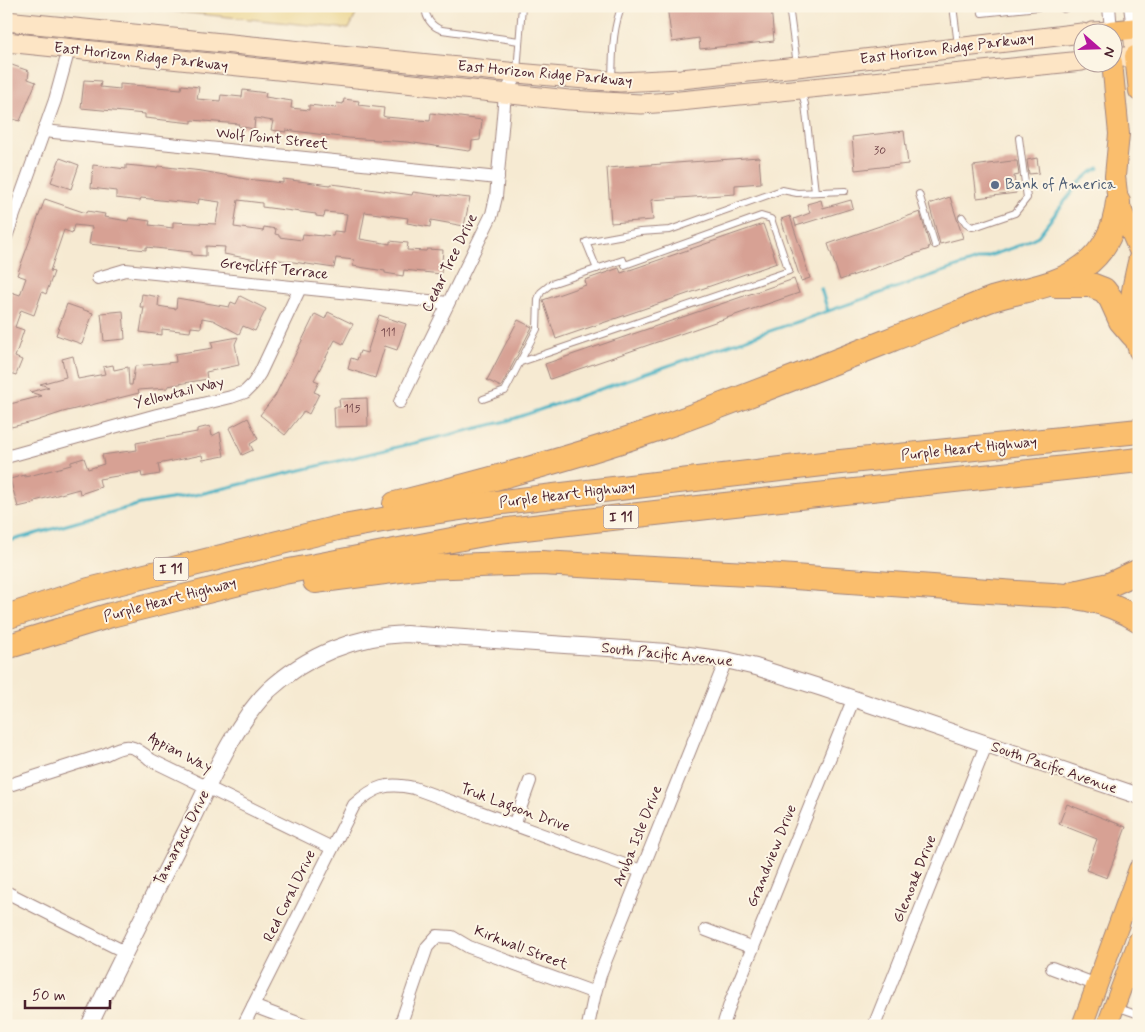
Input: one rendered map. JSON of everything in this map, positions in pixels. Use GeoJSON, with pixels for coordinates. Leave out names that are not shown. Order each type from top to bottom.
{"type":"FeatureCollection","features":[{"type":"Feature","properties":{"kind":"highway"},"geometry":{"type":"LineString","coordinates":[[1050,285],[1075,273],[1098,254],[1113,228],[1118,202]]}},
{"type":"Feature","properties":{"kind":"highway"},"geometry":{"type":"LineString","coordinates":[[338,528],[374,510],[472,485],[658,428],[797,377],[992,299],[1050,285],[1082,284],[1098,287],[1108,294],[1121,321],[1136,343]]}},
{"type":"Feature","properties":{"kind":"highway","name":"Purple Heart Highway"},"geometry":{"type":"LineString","coordinates":[[6,617],[89,590],[338,528],[502,502],[831,463],[1139,431]]}},
{"type":"Feature","properties":{"kind":"highway","name":"Purple Heart Highway"},"geometry":{"type":"LineString","coordinates":[[6,647],[111,615],[284,572],[499,531],[1139,460]]}},
{"type":"Feature","properties":{"kind":"highway"},"geometry":{"type":"LineString","coordinates":[[111,615],[371,573],[423,567],[541,563],[746,574],[1022,594],[1067,595],[1108,604],[1139,620]]}},
{"type":"Feature","properties":{"kind":"highway"},"geometry":{"type":"LineString","coordinates":[[1067,595],[1109,586],[1139,571]]}},
{"type":"Feature","properties":{"kind":"main road","name":"East Horizon Ridge Parkway"},"geometry":{"type":"LineString","coordinates":[[6,21],[612,81],[652,81],[797,67],[1072,34]]}},
{"type":"Feature","properties":{"kind":"main road"},"geometry":{"type":"LineString","coordinates":[[1122,30],[1136,28],[1139,91]]}},
{"type":"Feature","properties":{"kind":"main road","name":"East Horizon Ridge Parkway"},"geometry":{"type":"LineString","coordinates":[[6,42],[506,94],[640,104],[1072,62]]}},
{"type":"Feature","properties":{"kind":"main road"},"geometry":{"type":"LineString","coordinates":[[1122,57],[1137,56]]}},
{"type":"Feature","properties":{"kind":"main road"},"geometry":{"type":"LineString","coordinates":[[797,67],[801,88]]}},
{"type":"Feature","properties":{"kind":"main road"},"geometry":{"type":"LineString","coordinates":[[1113,72],[1118,128],[1116,176],[1118,202],[1139,250]]}},
{"type":"Feature","properties":{"kind":"main road"},"geometry":{"type":"LineString","coordinates":[[1136,343],[1129,305],[1139,258]]}},
{"type":"Feature","properties":{"kind":"main road"},"geometry":{"type":"LineString","coordinates":[[1082,1026],[1139,869]]}},
{"type":"Feature","properties":{"kind":"main road"},"geometry":{"type":"LineString","coordinates":[[1107,1026],[1138,946]]}},
{"type":"Feature","properties":{"kind":"street"},"geometry":{"type":"LineString","coordinates":[[1106,22],[1109,6]]}},
{"type":"Feature","properties":{"kind":"street"},"geometry":{"type":"LineString","coordinates":[[1130,6],[1136,28]]}},
{"type":"Feature","properties":{"kind":"street"},"geometry":{"type":"LineString","coordinates":[[6,237],[55,100],[69,49]]}},
{"type":"Feature","properties":{"kind":"street","name":"Cedar Tree Drive"},"geometry":{"type":"LineString","coordinates":[[400,402],[492,214],[498,178],[506,94],[517,73]]}},
{"type":"Feature","properties":{"kind":"street","name":"Wolf Point Street"},"geometry":{"type":"LineString","coordinates":[[44,131],[498,178]]}},
{"type":"Feature","properties":{"kind":"street","name":"Greycliff Terrace"},"geometry":{"type":"LineString","coordinates":[[98,278],[125,270],[448,303]]}},
{"type":"Feature","properties":{"kind":"street","name":"Yellowtail Way"},"geometry":{"type":"LineString","coordinates":[[6,457],[245,392],[260,373],[300,288]]}},
{"type":"Feature","properties":{"kind":"street","name":"South Pacific Avenue"},"geometry":{"type":"LineString","coordinates":[[300,666],[343,645],[376,637],[406,634],[667,652],[726,660],[756,667],[822,688],[1139,796]]}},
{"type":"Feature","properties":{"kind":"street","name":"Aruba Isle Drive"},"geometry":{"type":"LineString","coordinates":[[588,1026],[595,992],[602,972],[726,660]]}},
{"type":"Feature","properties":{"kind":"street","name":"Tamarack Drive"},"geometry":{"type":"LineString","coordinates":[[89,1026],[208,787],[244,721],[269,690],[300,666]]}},
{"type":"Feature","properties":{"kind":"street","name":"Grandview Drive"},"geometry":{"type":"LineString","coordinates":[[723,1026],[730,1004],[853,700]]}},
{"type":"Feature","properties":{"kind":"street","name":"Glenoak Drive"},"geometry":{"type":"LineString","coordinates":[[874,1026],[986,745]]}},
{"type":"Feature","properties":{"kind":"street","name":"Appian Way"},"geometry":{"type":"LineString","coordinates":[[6,786],[106,754],[119,747],[131,746],[140,750],[151,760],[332,848]]}},
{"type":"Feature","properties":{"kind":"street"},"geometry":{"type":"LineString","coordinates":[[514,825],[530,782]]}},
{"type":"Feature","properties":{"kind":"street","name":"Truk Lagoon Drive"},"geometry":{"type":"LineString","coordinates":[[375,788],[398,785],[414,788],[641,871]]}},
{"type":"Feature","properties":{"kind":"street","name":"Red Coral Drive"},"geometry":{"type":"LineString","coordinates":[[243,1026],[354,805],[375,788]]}},
{"type":"Feature","properties":{"kind":"street"},"geometry":{"type":"LineString","coordinates":[[6,892],[125,952]]}},
{"type":"Feature","properties":{"kind":"street"},"geometry":{"type":"LineString","coordinates":[[706,930],[753,948]]}},
{"type":"Feature","properties":{"kind":"street","name":"Kirkwall Street"},"geometry":{"type":"LineString","coordinates":[[400,1026],[427,947],[437,936],[452,938],[469,947],[595,992]]}},
{"type":"Feature","properties":{"kind":"street"},"geometry":{"type":"LineString","coordinates":[[1052,968],[1097,985]]}},
{"type":"Feature","properties":{"kind":"street"},"geometry":{"type":"LineString","coordinates":[[253,1006],[306,1026]]}},
{"type":"Feature","properties":{"kind":"lane"},"geometry":{"type":"LineString","coordinates":[[426,6],[425,11],[435,28],[519,41]]}},
{"type":"Feature","properties":{"kind":"lane"},"geometry":{"type":"LineString","coordinates":[[517,73],[522,6]]}},
{"type":"Feature","properties":{"kind":"lane"},"geometry":{"type":"LineString","coordinates":[[612,81],[614,30],[622,6]]}},
{"type":"Feature","properties":{"kind":"lane"},"geometry":{"type":"LineString","coordinates":[[789,6],[797,67]]}},
{"type":"Feature","properties":{"kind":"lane"},"geometry":{"type":"LineString","coordinates":[[953,6],[958,47]]}},
{"type":"Feature","properties":{"kind":"lane"},"geometry":{"type":"LineString","coordinates":[[981,6],[982,13],[1048,6]]}},
{"type":"Feature","properties":{"kind":"lane"},"geometry":{"type":"LineString","coordinates":[[1059,6],[1064,9],[1070,6]]}},
{"type":"Feature","properties":{"kind":"lane"},"geometry":{"type":"LineString","coordinates":[[801,88],[815,192]]}},
{"type":"Feature","properties":{"kind":"lane"},"geometry":{"type":"LineString","coordinates":[[962,217],[966,223],[972,226],[980,225],[1016,213],[1027,198],[1019,138]]}},
{"type":"Feature","properties":{"kind":"lane"},"geometry":{"type":"LineString","coordinates":[[597,269],[586,242],[640,232],[670,230],[782,190],[798,193],[845,191]]}},
{"type":"Feature","properties":{"kind":"lane"},"geometry":{"type":"LineString","coordinates":[[919,194],[935,245]]}},
{"type":"Feature","properties":{"kind":"lane"},"geometry":{"type":"LineString","coordinates":[[483,399],[505,391],[538,329],[538,299],[541,292],[551,284],[623,260],[625,265],[761,216],[771,219],[789,272],[521,362]]}},
{"type":"Feature","properties":{"kind":"lane"},"geometry":{"type":"LineString","coordinates":[[1114,1006],[1139,1015]]}},
{"type":"Feature","properties":{"kind":"sand"},"geometry":{"type":"Polygon","coordinates":[[[119,6],[360,6],[349,29],[119,6]]]}},
{"type":"Feature","properties":{"kind":"building"},"geometry":{"type":"Polygon","coordinates":[[[667,6],[771,6],[774,41],[700,49],[699,38],[672,42],[667,6]]]}},
{"type":"Feature","properties":{"kind":"building"},"geometry":{"type":"Polygon","coordinates":[[[6,63],[29,71],[28,79],[36,82],[20,121],[13,119],[7,135],[6,63]]]}},
{"type":"Feature","properties":{"kind":"building"},"geometry":{"type":"Polygon","coordinates":[[[84,80],[101,81],[100,87],[120,89],[120,84],[181,89],[182,85],[199,87],[197,99],[220,101],[221,95],[242,97],[243,90],[266,93],[265,97],[292,101],[291,108],[309,110],[309,105],[336,108],[337,103],[343,104],[344,99],[359,101],[358,105],[384,108],[383,116],[386,117],[430,121],[431,113],[482,120],[480,140],[472,141],[471,150],[469,151],[407,142],[271,130],[273,121],[255,118],[254,129],[238,126],[239,124],[192,120],[192,123],[145,118],[145,114],[81,108],[84,80]]]}},
{"type":"Feature","properties":{"kind":"building"},"geometry":{"type":"Polygon","coordinates":[[[904,131],[908,164],[855,170],[852,137],[904,131]]]}},
{"type":"Feature","properties":{"kind":"building"},"geometry":{"type":"Polygon","coordinates":[[[759,157],[761,183],[735,185],[735,194],[651,200],[653,220],[611,223],[607,168],[759,157]]]}},
{"type":"Feature","properties":{"kind":"building"},"geometry":{"type":"Polygon","coordinates":[[[60,158],[79,165],[71,189],[51,182],[60,158]]]}},
{"type":"Feature","properties":{"kind":"building"},"geometry":{"type":"Polygon","coordinates":[[[1037,158],[1039,173],[1029,174],[1027,160],[1037,158]]]}},
{"type":"Feature","properties":{"kind":"building","name":"Bank of America"},"geometry":{"type":"Polygon","coordinates":[[[1017,161],[1019,175],[1014,176],[1016,193],[977,198],[973,166],[1017,161]]]}},
{"type":"Feature","properties":{"kind":"building"},"geometry":{"type":"Polygon","coordinates":[[[93,165],[126,169],[126,165],[157,168],[158,166],[202,171],[283,183],[283,179],[412,195],[413,192],[470,198],[464,226],[431,220],[430,227],[407,223],[408,218],[365,212],[360,239],[390,244],[390,241],[408,243],[407,250],[443,250],[441,274],[404,270],[403,276],[353,266],[354,260],[336,258],[334,268],[273,259],[272,263],[224,254],[225,247],[206,246],[206,256],[192,255],[192,252],[146,247],[146,250],[89,244],[92,227],[74,225],[72,233],[64,230],[50,271],[54,272],[46,294],[42,292],[34,315],[21,310],[15,327],[24,330],[15,357],[22,360],[16,375],[10,373],[6,379],[6,306],[11,292],[20,295],[26,278],[17,275],[45,199],[86,213],[87,211],[105,214],[104,217],[128,221],[129,218],[150,221],[149,225],[173,228],[173,222],[216,224],[220,202],[199,199],[198,204],[141,198],[140,201],[116,198],[116,191],[91,188],[93,165]],[[238,200],[234,227],[263,231],[264,227],[276,229],[275,234],[279,235],[279,237],[302,240],[303,234],[333,236],[334,231],[344,232],[347,214],[325,212],[324,217],[316,216],[316,214],[262,207],[262,203],[238,200]]]}},
{"type":"Feature","properties":{"kind":"building"},"geometry":{"type":"Polygon","coordinates":[[[950,197],[963,238],[940,244],[929,204],[950,197]]]}},
{"type":"Feature","properties":{"kind":"building"},"geometry":{"type":"Polygon","coordinates":[[[821,200],[823,208],[851,200],[853,208],[796,226],[794,219],[810,213],[807,204],[821,200]]]}},
{"type":"Feature","properties":{"kind":"building"},"geometry":{"type":"Polygon","coordinates":[[[920,212],[929,249],[840,280],[828,244],[920,212]]]}},
{"type":"Feature","properties":{"kind":"building"},"geometry":{"type":"Polygon","coordinates":[[[790,216],[810,278],[801,281],[781,219],[790,216]]]}},
{"type":"Feature","properties":{"kind":"building"},"geometry":{"type":"Polygon","coordinates":[[[763,224],[777,263],[556,339],[543,300],[586,285],[585,280],[619,268],[621,273],[763,224]]]}},
{"type":"Feature","properties":{"kind":"building"},"geometry":{"type":"Polygon","coordinates":[[[794,279],[799,293],[550,379],[545,364],[794,279]]]}},
{"type":"Feature","properties":{"kind":"building"},"geometry":{"type":"Polygon","coordinates":[[[142,294],[159,297],[158,306],[176,309],[177,298],[229,307],[231,302],[236,304],[240,296],[266,309],[255,331],[243,326],[239,334],[213,320],[202,318],[201,328],[191,327],[190,332],[162,329],[162,335],[140,332],[144,307],[140,307],[142,294]]]}},
{"type":"Feature","properties":{"kind":"building"},"geometry":{"type":"Polygon","coordinates":[[[67,304],[93,313],[82,344],[56,335],[67,304]]]}},
{"type":"Feature","properties":{"kind":"building"},"geometry":{"type":"Polygon","coordinates":[[[123,311],[125,339],[104,341],[101,313],[123,311]]]}},
{"type":"Feature","properties":{"kind":"building"},"geometry":{"type":"Polygon","coordinates":[[[328,312],[353,324],[343,344],[335,340],[314,380],[319,382],[314,392],[319,394],[309,414],[304,411],[285,435],[260,415],[275,396],[315,314],[325,319],[328,312]]]}},
{"type":"Feature","properties":{"kind":"building"},"geometry":{"type":"Polygon","coordinates":[[[379,315],[406,324],[397,350],[385,346],[375,378],[348,369],[351,358],[357,360],[360,351],[367,353],[379,315]]]}},
{"type":"Feature","properties":{"kind":"building"},"geometry":{"type":"Polygon","coordinates":[[[518,320],[532,327],[501,387],[487,380],[518,320]]]}},
{"type":"Feature","properties":{"kind":"building"},"geometry":{"type":"Polygon","coordinates":[[[238,337],[235,344],[239,365],[206,372],[207,379],[168,386],[168,388],[138,390],[139,393],[11,427],[6,405],[42,396],[30,392],[49,387],[40,384],[66,377],[62,359],[73,356],[78,379],[105,374],[103,367],[113,365],[114,370],[128,367],[129,385],[132,385],[135,366],[176,362],[175,354],[213,348],[211,342],[238,337]]]}},
{"type":"Feature","properties":{"kind":"building"},"geometry":{"type":"Polygon","coordinates":[[[367,398],[368,426],[335,427],[334,407],[340,407],[339,399],[367,398]]]}},
{"type":"Feature","properties":{"kind":"building"},"geometry":{"type":"Polygon","coordinates":[[[248,418],[258,439],[250,444],[253,450],[242,455],[229,428],[248,418]]]}},
{"type":"Feature","properties":{"kind":"building"},"geometry":{"type":"Polygon","coordinates":[[[210,426],[212,436],[220,432],[224,456],[203,460],[202,455],[158,464],[160,474],[142,477],[141,472],[99,479],[101,487],[80,494],[79,489],[18,507],[10,479],[71,465],[71,462],[84,458],[88,469],[104,464],[102,455],[137,450],[136,443],[197,432],[197,429],[210,426]]]}},
{"type":"Feature","properties":{"kind":"building"},"geometry":{"type":"Polygon","coordinates":[[[1067,804],[1126,827],[1107,878],[1086,870],[1097,839],[1059,824],[1067,804]]]}},
{"type":"Feature","properties":{"kind":"waterway"},"geometry":{"type":"LineString","coordinates":[[6,542],[141,504],[200,494],[507,421],[1018,246],[1038,236],[1079,183],[1099,168]]}},
{"type":"Feature","properties":{"kind":"waterway"},"geometry":{"type":"LineString","coordinates":[[821,289],[828,311]]}},
{"type":"Feature","properties":{"kind":"place","name":"Bank of America"},"geometry":{"type":"Point","coordinates":[995,185]}}]}
